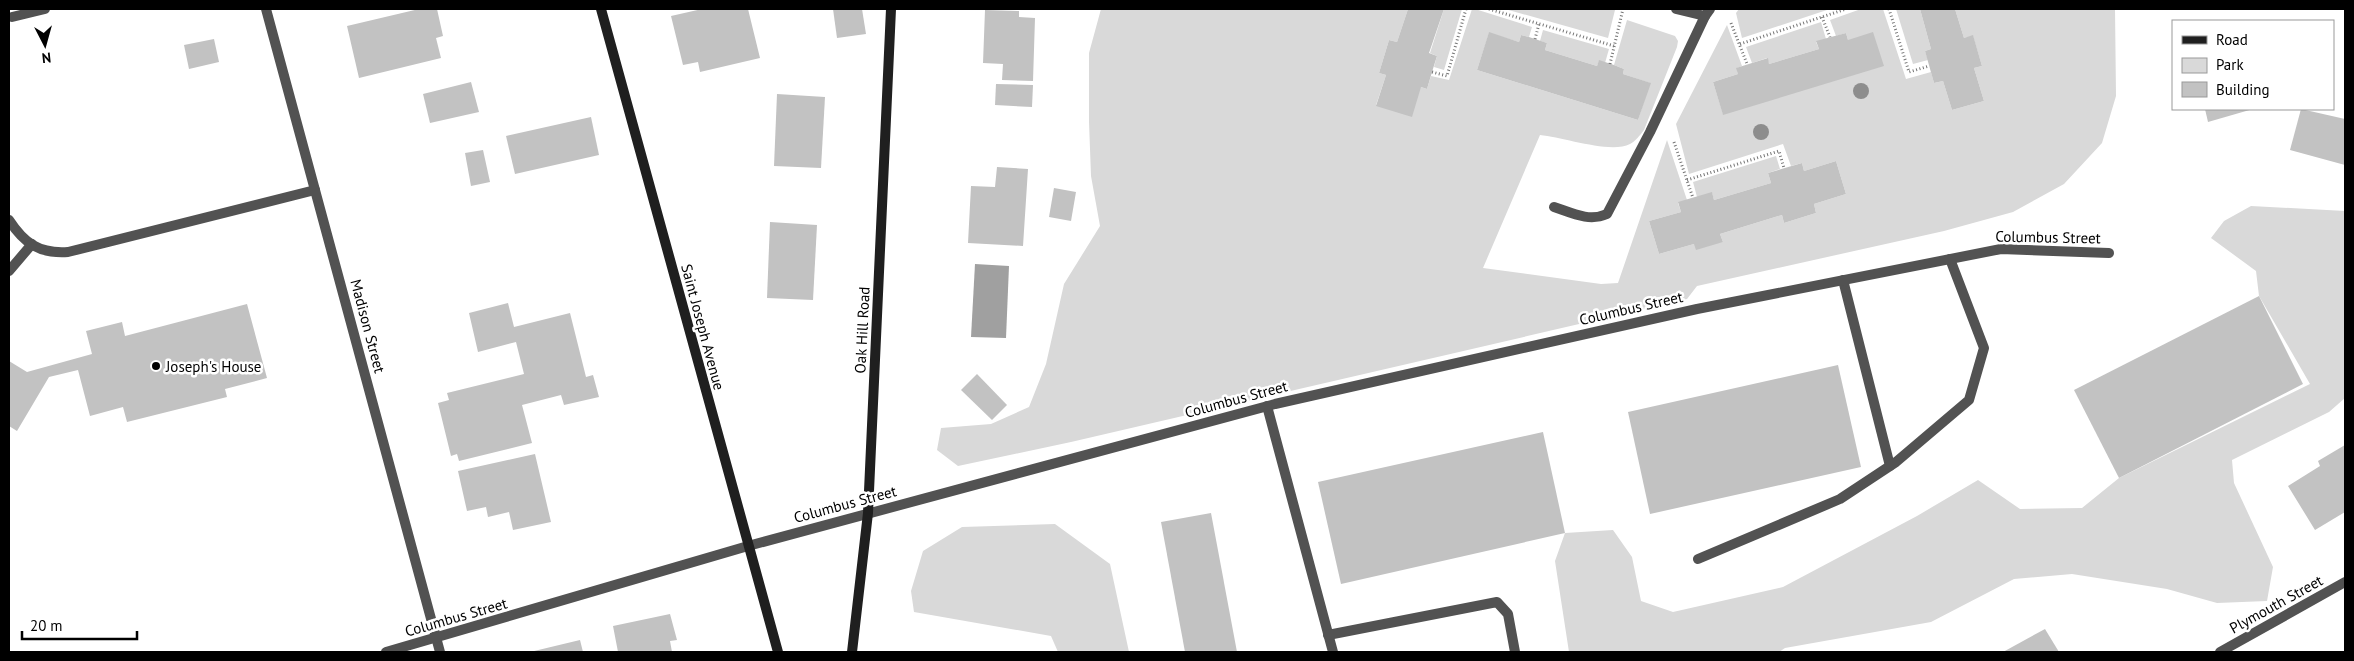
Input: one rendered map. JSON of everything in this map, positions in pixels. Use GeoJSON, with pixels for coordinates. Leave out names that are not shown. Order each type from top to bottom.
{"type":"FeatureCollection","features":[{"type":"Feature","properties":{"kind":"street"},"geometry":{"type":"LineString","coordinates":[[12,17],[45,9]]}},
{"type":"Feature","properties":{"kind":"street","name":"Madison Street"},"geometry":{"type":"LineString","coordinates":[[266,9],[440,652]]}},
{"type":"Feature","properties":{"kind":"street","name":"Saint Joseph Avenue"},"geometry":{"type":"LineString","coordinates":[[601,9],[778,652]]}},
{"type":"Feature","properties":{"kind":"street","name":"Oak Hill Road"},"geometry":{"type":"LineString","coordinates":[[852,652],[868,514],[891,9]]}},
{"type":"Feature","properties":{"kind":"street"},"geometry":{"type":"LineString","coordinates":[[1554,207],[1589,218],[1597,219],[1607,214],[1707,12],[1676,9]]}},
{"type":"Feature","properties":{"kind":"street"},"geometry":{"type":"LineString","coordinates":[[9,220],[23,239],[32,244],[52,253],[68,252],[315,190]]}},
{"type":"Feature","properties":{"kind":"street"},"geometry":{"type":"LineString","coordinates":[[9,271],[32,244]]}},
{"type":"Feature","properties":{"kind":"street","name":"Columbus Street"},"geometry":{"type":"LineString","coordinates":[[386,652],[436,639],[748,546],[1267,406],[1697,308],[2001,249],[2109,253]]}},
{"type":"Feature","properties":{"kind":"street"},"geometry":{"type":"LineString","coordinates":[[1698,559],[1840,499],[1890,466],[1969,400],[1984,348],[1950,259]]}},
{"type":"Feature","properties":{"kind":"street"},"geometry":{"type":"LineString","coordinates":[[1843,280],[1890,466]]}},
{"type":"Feature","properties":{"kind":"street"},"geometry":{"type":"LineString","coordinates":[[1267,406],[1333,652]]}},
{"type":"Feature","properties":{"kind":"street","name":"Plymouth Street"},"geometry":{"type":"LineString","coordinates":[[2220,652],[2345,582]]}},
{"type":"Feature","properties":{"kind":"street"},"geometry":{"type":"LineString","coordinates":[[1328,635],[1497,602],[1508,614],[1515,652]]}},
{"type":"Feature","properties":{"kind":"path"},"geometry":{"type":"LineString","coordinates":[[1432,72],[1446,76],[1466,9]]}},
{"type":"Feature","properties":{"kind":"path"},"geometry":{"type":"LineString","coordinates":[[1489,9],[1614,46]]}},
{"type":"Feature","properties":{"kind":"path"},"geometry":{"type":"LineString","coordinates":[[1610,64],[1623,9]]}},
{"type":"Feature","properties":{"kind":"path"},"geometry":{"type":"LineString","coordinates":[[1740,44],[1846,9]]}},
{"type":"Feature","properties":{"kind":"path"},"geometry":{"type":"LineString","coordinates":[[1888,9],[1909,72],[1929,66]]}},
{"type":"Feature","properties":{"kind":"path"},"geometry":{"type":"LineString","coordinates":[[1822,16],[1830,38]]}},
{"type":"Feature","properties":{"kind":"path"},"geometry":{"type":"LineString","coordinates":[[1729,18],[1747,64]]}},
{"type":"Feature","properties":{"kind":"path"},"geometry":{"type":"LineString","coordinates":[[1535,39],[1539,24]]}},
{"type":"Feature","properties":{"kind":"path"},"geometry":{"type":"LineString","coordinates":[[1662,106],[1693,198]]}},
{"type":"Feature","properties":{"kind":"path"},"geometry":{"type":"LineString","coordinates":[[1687,180],[1779,151],[1784,168]]}},
{"type":"Feature","properties":{"kind":"green space"},"geometry":{"type":"Polygon","coordinates":[[[1101,9],[1408,9],[1397,42],[1389,40],[1379,73],[1386,75],[1376,105],[1421,87],[1427,89],[1431,76],[1449,80],[1472,9],[1475,9],[1532,27],[1529,37],[1521,35],[1519,42],[1489,33],[1477,70],[1638,120],[1650,83],[1623,74],[1624,69],[1614,65],[1627,20],[1675,36],[1678,41],[1677,47],[1644,130],[1632,143],[1621,147],[1599,146],[1540,135],[1483,268],[1601,284],[1618,283],[1667,140],[1687,200],[1678,203],[1681,212],[1649,221],[1659,254],[1694,244],[1723,242],[1720,234],[1782,215],[1784,223],[1816,213],[1814,204],[1846,194],[1836,161],[1804,171],[1802,163],[1791,166],[1783,144],[1689,174],[1676,124],[1727,25],[1742,66],[1737,68],[1738,74],[1713,82],[1723,114],[1848,40],[1846,33],[1836,36],[1830,20],[1861,9],[1883,9],[1906,79],[1931,72],[1934,83],[1943,81],[1952,110],[1984,101],[1974,68],[1982,66],[1973,36],[1964,38],[1955,9],[2115,9],[2116,96],[2102,143],[2064,184],[2013,212],[1944,231],[1697,286],[1687,299],[1071,442],[958,466],[937,450],[941,428],[991,424],[1029,407],[1046,364],[1064,284],[1100,226],[1091,176],[1089,53],[1101,9]]]}},
{"type":"Feature","properties":{"kind":"green space"},"geometry":{"type":"Polygon","coordinates":[[[1444,9],[1462,9],[1444,70],[1434,67],[1437,56],[1430,53],[1444,9]]]}},
{"type":"Feature","properties":{"kind":"green space"},"geometry":{"type":"Polygon","coordinates":[[[1505,9],[1609,9],[1615,10],[1608,38],[1505,9]]]}},
{"type":"Feature","properties":{"kind":"green space"},"geometry":{"type":"Polygon","coordinates":[[[1739,9],[1830,9],[1742,38],[1736,13],[1739,9]]]}},
{"type":"Feature","properties":{"kind":"green space"},"geometry":{"type":"Polygon","coordinates":[[[1896,9],[1920,9],[1931,49],[1925,51],[1928,60],[1913,64],[1896,9]]]}},
{"type":"Feature","properties":{"kind":"green space"},"geometry":{"type":"Polygon","coordinates":[[[1821,22],[1826,39],[1816,42],[1819,49],[1769,64],[1767,58],[1752,63],[1746,47],[1821,22]]]}},
{"type":"Feature","properties":{"kind":"green space"},"geometry":{"type":"Polygon","coordinates":[[[1543,30],[1609,49],[1605,63],[1599,61],[1597,66],[1545,50],[1547,43],[1540,41],[1543,30]]]}},
{"type":"Feature","properties":{"kind":"green space"},"geometry":{"type":"Polygon","coordinates":[[[1776,156],[1780,169],[1768,173],[1771,183],[1714,200],[1712,193],[1697,197],[1693,182],[1776,156]]]}},
{"type":"Feature","properties":{"kind":"green space"},"geometry":{"type":"Polygon","coordinates":[[[2251,206],[2345,211],[2345,398],[2329,412],[2232,460],[2234,483],[2273,567],[2267,601],[2217,603],[2167,589],[2072,574],[2014,579],[1931,622],[1785,648],[1779,652],[1569,652],[1555,561],[1565,533],[1613,530],[1632,557],[1641,601],[1673,612],[1783,587],[1917,516],[1978,480],[2020,509],[2082,508],[2119,478],[2310,384],[2259,296],[2256,271],[2211,238],[2224,221],[2251,206]]]}},
{"type":"Feature","properties":{"kind":"green space"},"geometry":{"type":"Polygon","coordinates":[[[1055,524],[1110,564],[1129,652],[1058,652],[1051,636],[914,612],[911,591],[923,551],[962,527],[1055,524]]]}},
{"type":"Feature","properties":{"kind":"shaded area"},"geometry":{"type":"Polygon","coordinates":[[[975,264],[1009,266],[1006,338],[971,337],[975,264]]]}},
{"type":"Feature","properties":{"kind":"building"},"geometry":{"type":"Polygon","coordinates":[[[419,9],[437,9],[443,36],[436,38],[441,58],[359,78],[347,26],[419,9]]]}},
{"type":"Feature","properties":{"kind":"building"},"geometry":{"type":"Polygon","coordinates":[[[702,9],[748,9],[760,58],[700,72],[698,62],[683,65],[671,16],[702,9]]]}},
{"type":"Feature","properties":{"kind":"building"},"geometry":{"type":"Polygon","coordinates":[[[833,9],[862,9],[866,34],[837,38],[833,9]]]}},
{"type":"Feature","properties":{"kind":"building"},"geometry":{"type":"Polygon","coordinates":[[[1408,9],[1444,9],[1429,53],[1437,56],[1427,89],[1421,87],[1412,117],[1376,106],[1386,75],[1379,73],[1389,40],[1397,42],[1408,9]]]}},
{"type":"Feature","properties":{"kind":"building"},"geometry":{"type":"Polygon","coordinates":[[[1920,9],[1955,9],[1964,38],[1973,35],[1982,66],[1974,68],[1984,101],[1952,110],[1943,81],[1934,83],[1925,51],[1931,49],[1920,9]]]}},
{"type":"Feature","properties":{"kind":"building"},"geometry":{"type":"Polygon","coordinates":[[[985,10],[1019,11],[1019,17],[1035,18],[1033,81],[1002,80],[1003,64],[983,63],[985,10]]]}},
{"type":"Feature","properties":{"kind":"building"},"geometry":{"type":"Polygon","coordinates":[[[1489,32],[1519,42],[1521,35],[1529,37],[1547,43],[1545,50],[1597,66],[1599,60],[1624,69],[1623,74],[1651,83],[1638,120],[1477,70],[1489,32]]]}},
{"type":"Feature","properties":{"kind":"building"},"geometry":{"type":"Polygon","coordinates":[[[1873,32],[1884,66],[1723,115],[1713,82],[1738,74],[1736,68],[1768,58],[1769,64],[1819,49],[1816,41],[1846,33],[1848,40],[1873,32]]]}},
{"type":"Feature","properties":{"kind":"building"},"geometry":{"type":"Polygon","coordinates":[[[214,39],[219,62],[189,69],[184,45],[214,39]]]}},
{"type":"Feature","properties":{"kind":"building"},"geometry":{"type":"Polygon","coordinates":[[[471,82],[479,112],[430,123],[423,94],[471,82]]]}},
{"type":"Feature","properties":{"kind":"building"},"geometry":{"type":"Polygon","coordinates":[[[996,84],[1033,85],[1032,107],[995,105],[996,84]]]}},
{"type":"Feature","properties":{"kind":"building"},"geometry":{"type":"Polygon","coordinates":[[[777,94],[825,97],[821,168],[774,166],[777,94]]]}},
{"type":"Feature","properties":{"kind":"building"},"geometry":{"type":"Polygon","coordinates":[[[2205,110],[2250,110],[2208,122],[2205,110]]]}},
{"type":"Feature","properties":{"kind":"building"},"geometry":{"type":"Polygon","coordinates":[[[2301,110],[2345,119],[2345,165],[2290,150],[2301,110]]]}},
{"type":"Feature","properties":{"kind":"building"},"geometry":{"type":"Polygon","coordinates":[[[591,117],[599,155],[515,174],[506,136],[591,117]]]}},
{"type":"Feature","properties":{"kind":"building"},"geometry":{"type":"Polygon","coordinates":[[[483,150],[490,182],[471,186],[465,153],[483,150]]]}},
{"type":"Feature","properties":{"kind":"building"},"geometry":{"type":"Polygon","coordinates":[[[1836,161],[1846,194],[1814,204],[1816,213],[1784,223],[1782,215],[1720,234],[1723,242],[1696,250],[1694,244],[1659,254],[1649,221],[1681,212],[1678,202],[1712,192],[1714,200],[1771,183],[1768,173],[1802,163],[1804,171],[1836,161]]]}},
{"type":"Feature","properties":{"kind":"building"},"geometry":{"type":"Polygon","coordinates":[[[997,167],[1028,169],[1023,246],[968,243],[971,186],[995,187],[997,167]]]}},
{"type":"Feature","properties":{"kind":"building"},"geometry":{"type":"Polygon","coordinates":[[[1054,188],[1076,192],[1071,221],[1049,217],[1054,188]]]}},
{"type":"Feature","properties":{"kind":"building"},"geometry":{"type":"Polygon","coordinates":[[[770,222],[817,225],[813,300],[767,298],[770,222]]]}},
{"type":"Feature","properties":{"kind":"building"},"geometry":{"type":"Polygon","coordinates":[[[2259,296],[2303,384],[2119,478],[2074,390],[2259,296]]]}},
{"type":"Feature","properties":{"kind":"building"},"geometry":{"type":"Polygon","coordinates":[[[508,303],[514,327],[570,313],[586,377],[593,375],[599,397],[564,405],[561,395],[522,405],[532,443],[459,461],[457,454],[451,456],[438,403],[449,400],[447,393],[524,374],[516,342],[478,352],[469,313],[508,303]]]}},
{"type":"Feature","properties":{"kind":"building","name":"Joseph's House"},"geometry":{"type":"Polygon","coordinates":[[[247,304],[267,378],[225,389],[227,397],[127,422],[123,407],[90,416],[78,370],[49,377],[17,431],[9,426],[9,361],[27,372],[92,354],[86,331],[122,322],[125,336],[247,304]]]}},
{"type":"Feature","properties":{"kind":"building"},"geometry":{"type":"Polygon","coordinates":[[[1838,365],[1861,467],[1650,514],[1628,412],[1838,365]]]}},
{"type":"Feature","properties":{"kind":"building"},"geometry":{"type":"Polygon","coordinates":[[[977,374],[1007,405],[992,420],[961,390],[977,374]]]}},
{"type":"Feature","properties":{"kind":"building"},"geometry":{"type":"Polygon","coordinates":[[[1543,432],[1565,533],[1341,584],[1318,482],[1543,432]]]}},
{"type":"Feature","properties":{"kind":"building"},"geometry":{"type":"Polygon","coordinates":[[[2345,445],[2345,512],[2315,530],[2288,486],[2320,466],[2318,461],[2345,445]]]}},
{"type":"Feature","properties":{"kind":"building"},"geometry":{"type":"Polygon","coordinates":[[[535,454],[551,522],[513,530],[509,512],[488,517],[486,507],[467,511],[458,471],[535,454]]]}},
{"type":"Feature","properties":{"kind":"building"},"geometry":{"type":"Polygon","coordinates":[[[1211,513],[1237,652],[1185,652],[1161,522],[1211,513]]]}},
{"type":"Feature","properties":{"kind":"building"},"geometry":{"type":"Polygon","coordinates":[[[670,614],[677,640],[670,641],[672,652],[618,652],[613,626],[670,614]]]}},
{"type":"Feature","properties":{"kind":"building"},"geometry":{"type":"Polygon","coordinates":[[[2045,629],[2059,652],[2003,652],[2045,629]]]}},
{"type":"Feature","properties":{"kind":"building"},"geometry":{"type":"Polygon","coordinates":[[[580,640],[583,652],[530,652],[580,640]]]}},
{"type":"Feature","properties":{"kind":"place","name":"Joseph's House"},"geometry":{"type":"Point","coordinates":[156,366]}}]}
